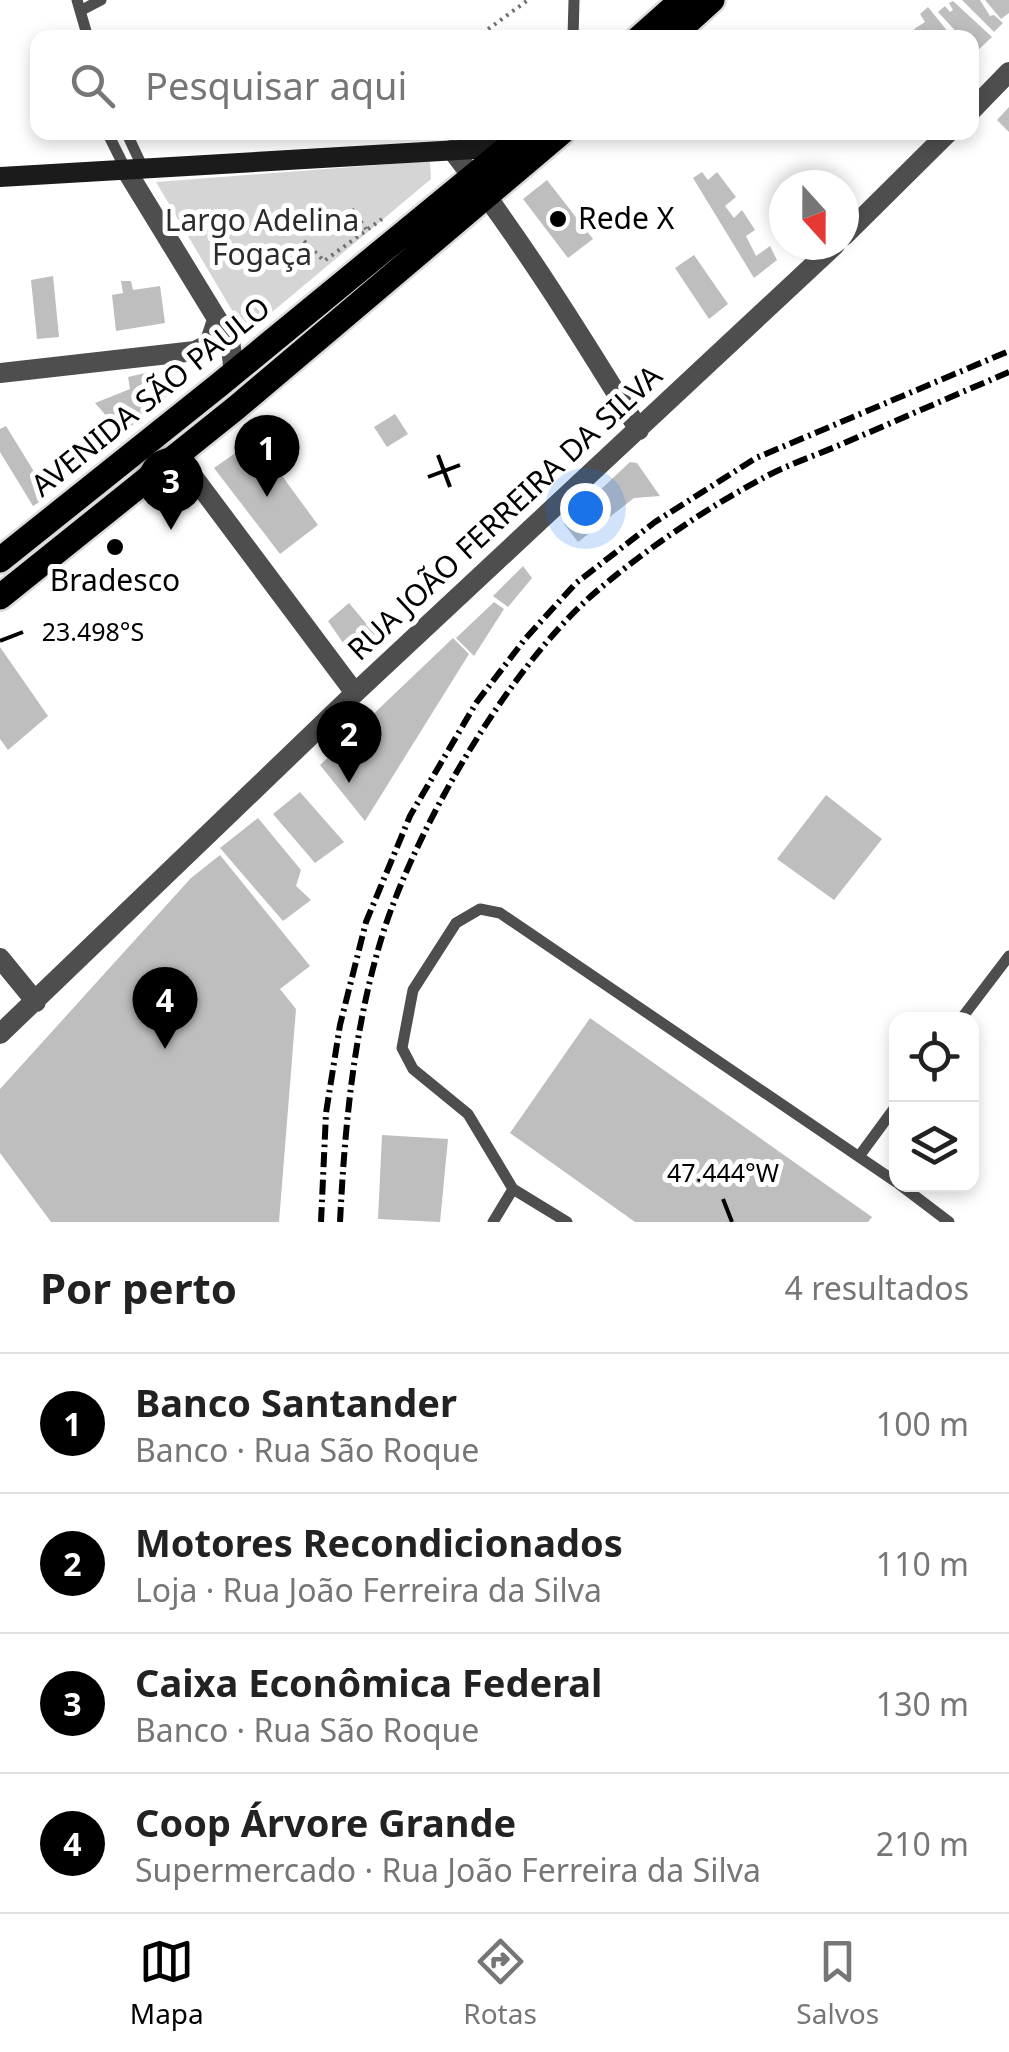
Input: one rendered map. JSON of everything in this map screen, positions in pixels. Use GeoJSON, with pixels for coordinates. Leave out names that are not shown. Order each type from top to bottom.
{"type":"FeatureCollection","features":[{"type":"Feature","properties":{"kind":"main road"},"geometry":{"type":"LineString","coordinates":[[648,30],[682,0]]}},
{"type":"Feature","properties":{"kind":"main road"},"geometry":{"type":"LineString","coordinates":[[679,30],[712,0]]}},
{"type":"Feature","properties":{"kind":"main road"},"geometry":{"type":"LineString","coordinates":[[0,176],[452,150],[519,140]]}},
{"type":"Feature","properties":{"kind":"main road","name":"AVENIDA SÃO PAULO"},"geometry":{"type":"LineString","coordinates":[[0,598],[177,455],[481,187],[519,140]]}},
{"type":"Feature","properties":{"kind":"main road","name":"AVENIDA SÃO PAULO"},"geometry":{"type":"LineString","coordinates":[[0,560],[234,373],[481,187],[550,140]]}},
{"type":"Feature","properties":{"kind":"street"},"geometry":{"type":"LineString","coordinates":[[979,103],[1009,72]]}},
{"type":"Feature","properties":{"kind":"street"},"geometry":{"type":"LineString","coordinates":[[859,221],[941,140]]}},
{"type":"Feature","properties":{"kind":"street"},"geometry":{"type":"LineString","coordinates":[[452,150],[545,279],[640,430]]}},
{"type":"Feature","properties":{"kind":"street"},"geometry":{"type":"LineString","coordinates":[[134,169],[230,340],[234,373]]}},
{"type":"Feature","properties":{"kind":"street","name":"RUA JOÃO FERREIRA DA SILVA"},"geometry":{"type":"LineString","coordinates":[[0,1034],[355,694],[819,260]]}},
{"type":"Feature","properties":{"kind":"street"},"geometry":{"type":"LineString","coordinates":[[0,373],[196,351],[209,344],[217,320]]}},
{"type":"Feature","properties":{"kind":"street"},"geometry":{"type":"LineString","coordinates":[[177,455],[355,694]]}},
{"type":"Feature","properties":{"kind":"street"},"geometry":{"type":"LineString","coordinates":[[0,958],[36,1002]]}},
{"type":"Feature","properties":{"kind":"lane"},"geometry":{"type":"LineString","coordinates":[[86,30],[80,5],[101,0]]}},
{"type":"Feature","properties":{"kind":"lane"},"geometry":{"type":"LineString","coordinates":[[572,30],[574,0]]}},
{"type":"Feature","properties":{"kind":"lane"},"geometry":{"type":"LineString","coordinates":[[113,140],[134,169]]}},
{"type":"Feature","properties":{"kind":"lane"},"geometry":{"type":"LineString","coordinates":[[128,140],[134,169]]}},
{"type":"Feature","properties":{"kind":"lane"},"geometry":{"type":"LineString","coordinates":[[567,1222],[513,1189],[468,1114],[413,1069],[402,1048],[413,990],[456,923],[480,908],[500,913],[889,1176]]}},
{"type":"Feature","properties":{"kind":"lane"},"geometry":{"type":"LineString","coordinates":[[967,1012],[1009,956]]}},
{"type":"Feature","properties":{"kind":"lane"},"geometry":{"type":"LineString","coordinates":[[860,1154],[889,1115]]}},
{"type":"Feature","properties":{"kind":"lane"},"geometry":{"type":"LineString","coordinates":[[493,1222],[513,1189]]}},
{"type":"Feature","properties":{"kind":"lane"},"geometry":{"type":"LineString","coordinates":[[910,1192],[949,1222]]}},
{"type":"Feature","properties":{"kind":"path"},"geometry":{"type":"LineString","coordinates":[[487,30],[528,0]]}},
{"type":"Feature","properties":{"kind":"path"},"geometry":{"type":"LineString","coordinates":[[352,209],[366,229]]}},
{"type":"Feature","properties":{"kind":"path"},"geometry":{"type":"LineString","coordinates":[[304,241],[324,262]]}},
{"type":"Feature","properties":{"kind":"green space","name":"Largo Adelina Fogaça"},"geometry":{"type":"Polygon","coordinates":[[[430,161],[431,179],[246,334],[156,182],[430,161]]]}},
{"type":"Feature","properties":{"kind":"building"},"geometry":{"type":"Polygon","coordinates":[[[962,0],[980,0],[990,16],[1003,23],[994,32],[962,0]]]}},
{"type":"Feature","properties":{"kind":"building"},"geometry":{"type":"Polygon","coordinates":[[[985,0],[1009,0],[1009,13],[1001,19],[985,0]]]}},
{"type":"Feature","properties":{"kind":"building"},"geometry":{"type":"Polygon","coordinates":[[[953,1],[992,37],[979,49],[979,30],[955,30],[938,12],[945,6],[950,12],[953,10],[949,3],[953,1]]]}},
{"type":"Feature","properties":{"kind":"building"},"geometry":{"type":"Polygon","coordinates":[[[928,7],[947,30],[915,30],[925,22],[920,14],[928,7]]]}},
{"type":"Feature","properties":{"kind":"building"},"geometry":{"type":"Polygon","coordinates":[[[1009,107],[1009,132],[997,120],[1009,107]]]}},
{"type":"Feature","properties":{"kind":"building"},"geometry":{"type":"Polygon","coordinates":[[[702,172],[708,180],[717,172],[736,197],[725,206],[734,218],[742,210],[755,230],[746,236],[756,256],[769,247],[769,260],[777,260],[754,278],[693,178],[702,172]]]}},
{"type":"Feature","properties":{"kind":"building","name":"Rede X"},"geometry":{"type":"Polygon","coordinates":[[[547,180],[593,239],[568,258],[523,199],[547,180]]]}},
{"type":"Feature","properties":{"kind":"building"},"geometry":{"type":"Polygon","coordinates":[[[694,255],[728,304],[709,319],[675,268],[694,255]]]}},
{"type":"Feature","properties":{"kind":"building"},"geometry":{"type":"Polygon","coordinates":[[[53,276],[59,337],[37,339],[31,280],[53,276]]]}},
{"type":"Feature","properties":{"kind":"building"},"geometry":{"type":"Polygon","coordinates":[[[121,281],[131,281],[133,290],[160,286],[165,323],[116,331],[112,295],[123,293],[121,281]]]}},
{"type":"Feature","properties":{"kind":"building"},"geometry":{"type":"Polygon","coordinates":[[[154,371],[168,395],[122,434],[95,403],[130,389],[128,377],[154,371]]]}},
{"type":"Feature","properties":{"kind":"building"},"geometry":{"type":"Polygon","coordinates":[[[395,414],[408,434],[387,447],[374,427],[395,414]]]}},
{"type":"Feature","properties":{"kind":"building"},"geometry":{"type":"Polygon","coordinates":[[[6,426],[49,496],[33,506],[0,452],[0,429],[6,426]]]}},
{"type":"Feature","properties":{"kind":"building"},"geometry":{"type":"Polygon","coordinates":[[[261,435],[282,464],[277,469],[318,525],[280,554],[214,468],[261,435]]]}},
{"type":"Feature","properties":{"kind":"building"},"geometry":{"type":"Polygon","coordinates":[[[630,462],[637,463],[660,496],[634,498],[578,542],[564,524],[630,462]]]}},
{"type":"Feature","properties":{"kind":"building"},"geometry":{"type":"Polygon","coordinates":[[[523,566],[532,578],[508,607],[493,596],[523,566]]]}},
{"type":"Feature","properties":{"kind":"building"},"geometry":{"type":"Polygon","coordinates":[[[494,602],[504,609],[474,656],[456,638],[494,602]]]}},
{"type":"Feature","properties":{"kind":"building"},"geometry":{"type":"Polygon","coordinates":[[[349,603],[375,634],[352,656],[328,621],[349,603]]]}},
{"type":"Feature","properties":{"kind":"building"},"geometry":{"type":"Polygon","coordinates":[[[453,638],[469,654],[365,821],[320,765],[453,638]]]}},
{"type":"Feature","properties":{"kind":"building"},"geometry":{"type":"Polygon","coordinates":[[[0,647],[48,716],[8,750],[0,739],[0,647]]]}},
{"type":"Feature","properties":{"kind":"building"},"geometry":{"type":"Polygon","coordinates":[[[300,792],[344,842],[315,863],[273,814],[300,792]]]}},
{"type":"Feature","properties":{"kind":"building"},"geometry":{"type":"Polygon","coordinates":[[[826,795],[882,839],[834,900],[777,859],[826,795]]]}},
{"type":"Feature","properties":{"kind":"building"},"geometry":{"type":"Polygon","coordinates":[[[258,818],[301,870],[296,886],[311,900],[283,921],[220,848],[258,818]]]}},
{"type":"Feature","properties":{"kind":"building"},"geometry":{"type":"Polygon","coordinates":[[[220,855],[310,966],[280,989],[296,1009],[279,1222],[51,1222],[0,1153],[0,1089],[191,878],[220,855]]]}},
{"type":"Feature","properties":{"kind":"building"},"geometry":{"type":"Polygon","coordinates":[[[590,1018],[872,1217],[868,1222],[635,1222],[510,1133],[590,1018]]]}},
{"type":"Feature","properties":{"kind":"building"},"geometry":{"type":"Polygon","coordinates":[[[382,1135],[448,1139],[440,1222],[378,1219],[382,1135]]]}},
{"type":"Feature","properties":{"kind":"railway"},"geometry":{"type":"LineString","coordinates":[[321,1222],[326,1113],[340,1025],[366,922],[410,816],[476,703],[525,639],[576,583],[655,522],[756,458],[1009,351]]}},
{"type":"Feature","properties":{"kind":"railway"},"geometry":{"type":"LineString","coordinates":[[340,1222],[353,1074],[365,1002],[384,930],[399,888],[442,798],[527,666],[558,629],[609,580],[720,503],[784,468],[1009,372]]}},
{"type":"Feature","properties":{"kind":"place","name":"Rede X"},"geometry":{"type":"Point","coordinates":[558,219]}},
{"type":"Feature","properties":{"kind":"place","name":"Banco Santander"},"geometry":{"type":"Point","coordinates":[267,497]}},
{"type":"Feature","properties":{"kind":"place","name":"Caixa Econômica Federal"},"geometry":{"type":"Point","coordinates":[171,530]}},
{"type":"Feature","properties":{"kind":"place","name":"Bradesco"},"geometry":{"type":"Point","coordinates":[115,547]}},
{"type":"Feature","properties":{"kind":"place","name":"Motores Recondicionados"},"geometry":{"type":"Point","coordinates":[349,783]}},
{"type":"Feature","properties":{"kind":"place","name":"Coop Árvore Grande"},"geometry":{"type":"Point","coordinates":[165,1049]}}]}
